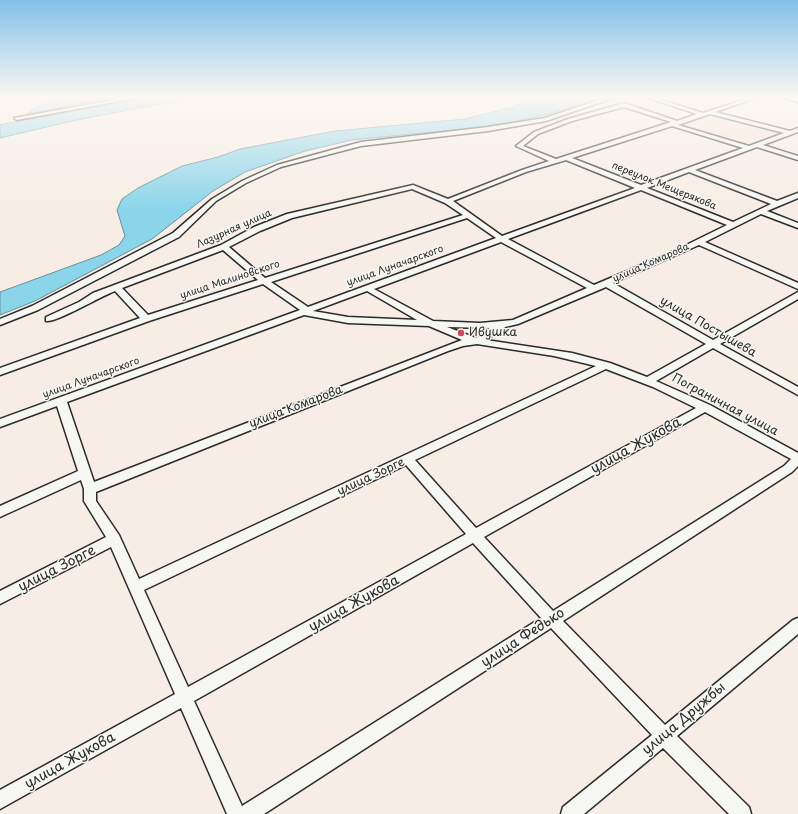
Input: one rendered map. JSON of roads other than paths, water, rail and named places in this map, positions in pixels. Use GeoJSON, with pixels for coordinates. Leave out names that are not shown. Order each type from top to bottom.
{"type":"FeatureCollection","features":[{"type":"Feature","properties":{"kind":"street"},"geometry":{"type":"LineString","coordinates":[[0,322],[35,308],[176,235],[220,197],[244,182],[279,166],[315,154],[361,144],[437,135]]}},
{"type":"Feature","properties":{"kind":"street"},"geometry":{"type":"LineString","coordinates":[[534,135],[520,146],[555,161]]}},
{"type":"Feature","properties":{"kind":"street"},"geometry":{"type":"LineString","coordinates":[[448,201],[524,171],[641,135]]}},
{"type":"Feature","properties":{"kind":"street"},"geometry":{"type":"LineString","coordinates":[[714,135],[798,158]]}},
{"type":"Feature","properties":{"kind":"street","name":"улица Луначарского"},"geometry":{"type":"LineString","coordinates":[[0,423],[752,146],[788,135]]}},
{"type":"Feature","properties":{"kind":"street","name":"переулок Мещерякова"},"geometry":{"type":"LineString","coordinates":[[567,158],[732,224]]}},
{"type":"Feature","properties":{"kind":"street"},"geometry":{"type":"LineString","coordinates":[[689,170],[778,204]]}},
{"type":"Feature","properties":{"kind":"street","name":"Лазурная улица"},"geometry":{"type":"LineString","coordinates":[[49,319],[82,304],[96,295],[224,247],[257,229],[290,216],[413,187],[448,201]]}},
{"type":"Feature","properties":{"kind":"street","name":"улица Комарова"},"geometry":{"type":"LineString","coordinates":[[307,311],[318,316],[340,320],[429,323],[466,326],[501,325],[515,322],[699,242],[732,224],[798,195]]}},
{"type":"Feature","properties":{"kind":"street"},"geometry":{"type":"LineString","coordinates":[[448,201],[470,215],[502,239],[592,288]]}},
{"type":"Feature","properties":{"kind":"street"},"geometry":{"type":"LineString","coordinates":[[760,211],[798,226]]}},
{"type":"Feature","properties":{"kind":"street","name":"улица Малиновского"},"geometry":{"type":"LineString","coordinates":[[0,372],[146,319],[470,215]]}},
{"type":"Feature","properties":{"kind":"street"},"geometry":{"type":"LineString","coordinates":[[699,242],[798,286]]}},
{"type":"Feature","properties":{"kind":"street"},"geometry":{"type":"LineString","coordinates":[[224,247],[264,280],[307,311]]}},
{"type":"Feature","properties":{"kind":"street","name":"улица Постышева"},"geometry":{"type":"LineString","coordinates":[[606,283],[711,344],[798,392]]}},
{"type":"Feature","properties":{"kind":"street"},"geometry":{"type":"LineString","coordinates":[[116,287],[146,319]]}},
{"type":"Feature","properties":{"kind":"street","name":"Пограничная улица"},"geometry":{"type":"LineString","coordinates":[[367,288],[448,333],[478,341],[558,354],[606,365],[648,381],[706,407],[798,459]]}},
{"type":"Feature","properties":{"kind":"street"},"geometry":{"type":"LineString","coordinates":[[648,381],[798,295]]}},
{"type":"Feature","properties":{"kind":"street","name":"улица Комарова"},"geometry":{"type":"LineString","coordinates":[[90,489],[445,349],[461,343],[478,341],[501,325]]}},
{"type":"Feature","properties":{"kind":"street","name":"улица Зорге"},"geometry":{"type":"LineString","coordinates":[[135,588],[606,365]]}},
{"type":"Feature","properties":{"kind":"street"},"geometry":{"type":"LineString","coordinates":[[61,401],[90,489],[90,500],[114,539],[236,814]]}},
{"type":"Feature","properties":{"kind":"street","name":"улица Жукова"},"geometry":{"type":"LineString","coordinates":[[0,800],[185,699],[706,407]]}},
{"type":"Feature","properties":{"kind":"street","name":"улица Федько"},"geometry":{"type":"LineString","coordinates":[[246,814],[788,469],[798,459]]}},
{"type":"Feature","properties":{"kind":"street"},"geometry":{"type":"LineString","coordinates":[[408,460],[474,536],[552,619],[663,736],[742,814]]}},
{"type":"Feature","properties":{"kind":"street"},"geometry":{"type":"LineString","coordinates":[[0,512],[84,473]]}},
{"type":"Feature","properties":{"kind":"street","name":"улица Зорге"},"geometry":{"type":"LineString","coordinates":[[0,598],[114,539]]}},
{"type":"Feature","properties":{"kind":"street","name":"улица Дружбы"},"geometry":{"type":"LineString","coordinates":[[570,814],[798,625]]}},
{"type":"Feature","properties":{"kind":"water"},"geometry":{"type":"Polygon","coordinates":[[[0,135],[13,135],[0,138],[0,135]]]}},
{"type":"Feature","properties":{"kind":"water"},"geometry":{"type":"Polygon","coordinates":[[[314,135],[401,135],[352,140],[305,151],[245,172],[213,191],[152,239],[35,301],[0,315],[0,292],[101,255],[119,245],[125,236],[117,210],[122,199],[138,188],[182,166],[218,157],[240,149],[314,135]]]}},
{"type":"Feature","properties":{"kind":"place","name":"Ивушка"},"geometry":{"type":"Point","coordinates":[461,333]}}]}
